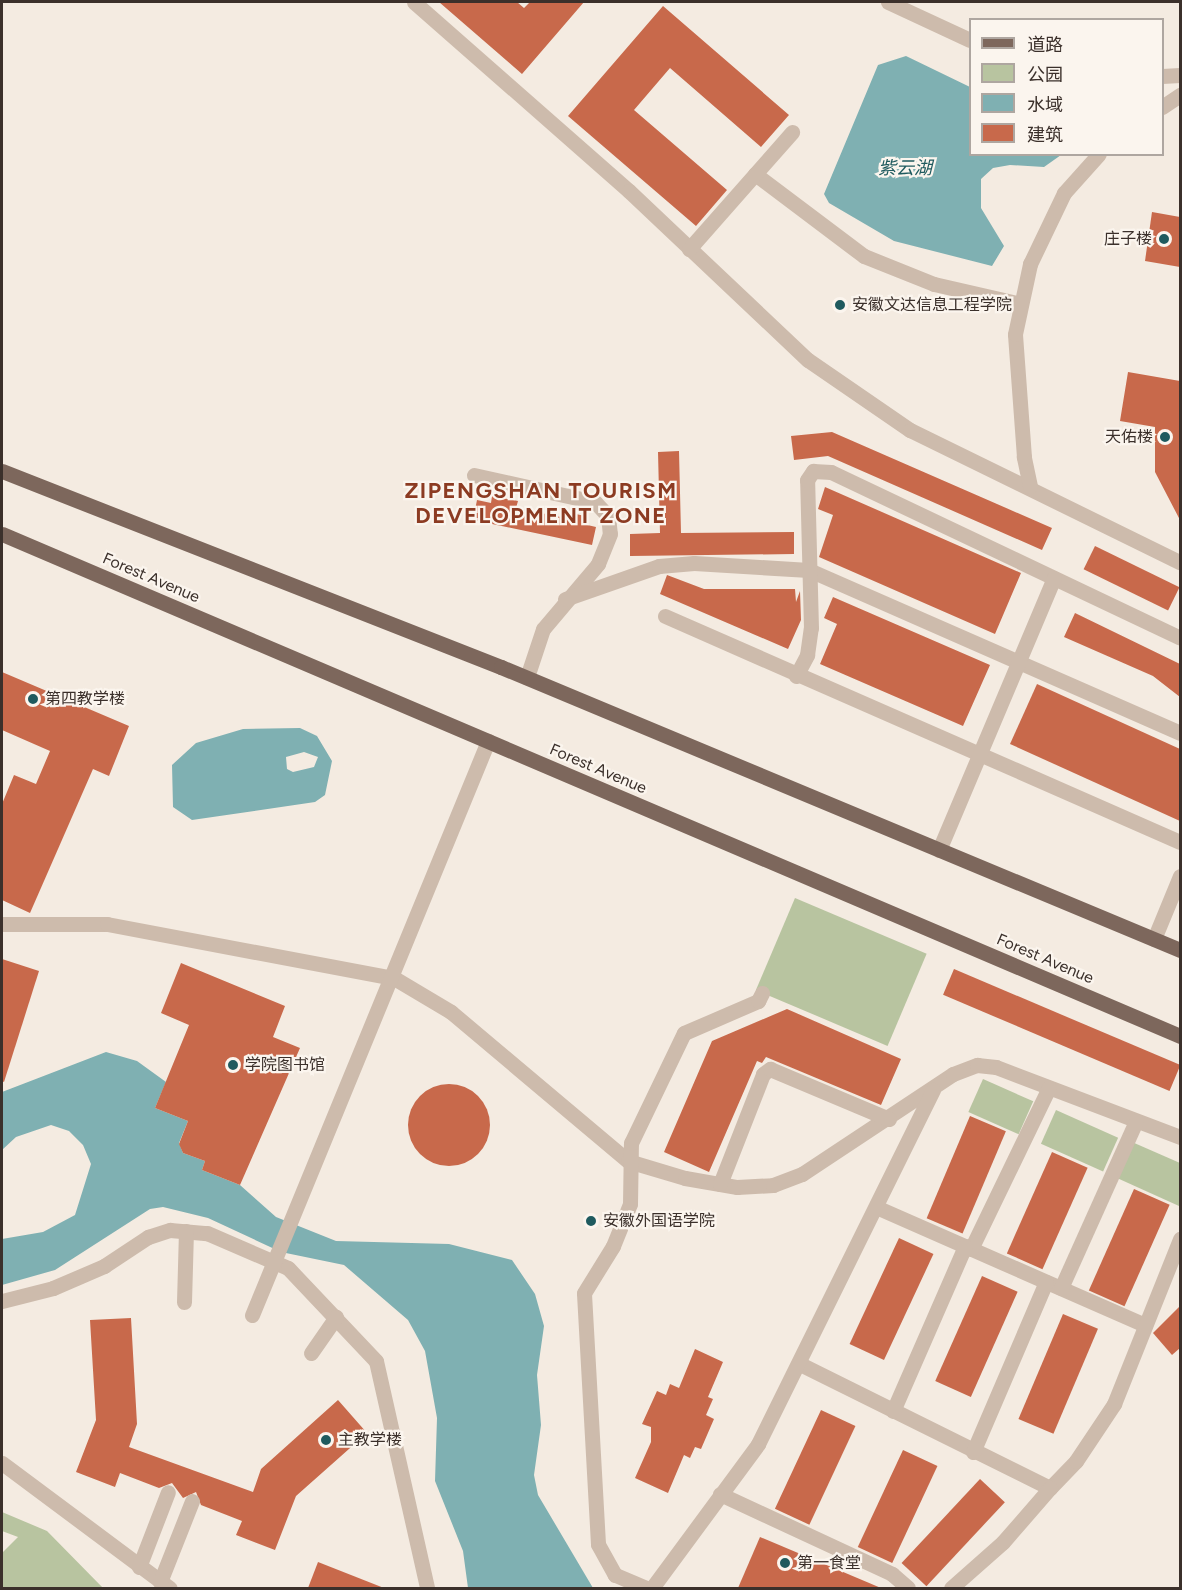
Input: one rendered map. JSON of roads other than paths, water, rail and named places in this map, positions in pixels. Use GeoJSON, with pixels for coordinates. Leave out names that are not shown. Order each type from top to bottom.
{"type":"FeatureCollection","features":[{"type":"Feature","properties":{"kind":"main road"},"geometry":{"type":"LineString","coordinates":[[2,471],[527,677],[1180,950]]}},
{"type":"Feature","properties":{"kind":"main road","name":"Forest Avenue"},"geometry":{"type":"LineString","coordinates":[[2,534],[1180,1036]]}},
{"type":"Feature","properties":{"kind":"street"},"geometry":{"type":"LineString","coordinates":[[414,2],[689,249],[808,360],[910,430],[1030,486],[1180,562]]}},
{"type":"Feature","properties":{"kind":"street"},"geometry":{"type":"LineString","coordinates":[[888,2],[969,40]]}},
{"type":"Feature","properties":{"kind":"street"},"geometry":{"type":"LineString","coordinates":[[1164,76],[1180,75]]}},
{"type":"Feature","properties":{"kind":"street"},"geometry":{"type":"LineString","coordinates":[[1164,105],[1180,94]]}},
{"type":"Feature","properties":{"kind":"street"},"geometry":{"type":"LineString","coordinates":[[689,249],[792,132]]}},
{"type":"Feature","properties":{"kind":"street"},"geometry":{"type":"LineString","coordinates":[[1030,486],[1024,457],[1015,334],[1021,304],[1030,264],[1064,193],[1097,156]]}},
{"type":"Feature","properties":{"kind":"street"},"geometry":{"type":"LineString","coordinates":[[755,174],[864,256],[934,284],[1021,304]]}},
{"type":"Feature","properties":{"kind":"street"},"geometry":{"type":"LineString","coordinates":[[796,676],[807,655],[811,628],[807,480],[813,471],[831,472],[1180,638]]}},
{"type":"Feature","properties":{"kind":"street"},"geometry":{"type":"LineString","coordinates":[[474,475],[595,502],[608,516],[610,534],[598,564],[565,599],[543,629],[527,677]]}},
{"type":"Feature","properties":{"kind":"street"},"geometry":{"type":"LineString","coordinates":[[565,599],[659,566],[694,563],[809,570],[1180,733]]}},
{"type":"Feature","properties":{"kind":"street"},"geometry":{"type":"LineString","coordinates":[[939,850],[1054,578]]}},
{"type":"Feature","properties":{"kind":"street"},"geometry":{"type":"LineString","coordinates":[[665,616],[796,676],[1180,842]]}},
{"type":"Feature","properties":{"kind":"street"},"geometry":{"type":"LineString","coordinates":[[252,1315],[394,978],[488,741]]}},
{"type":"Feature","properties":{"kind":"street"},"geometry":{"type":"LineString","coordinates":[[1154,939],[1180,876]]}},
{"type":"Feature","properties":{"kind":"street"},"geometry":{"type":"LineString","coordinates":[[2,924],[107,924],[394,978],[451,1012],[628,1161],[720,1184],[773,1185],[802,1174],[889,1119],[934,1087],[977,1065],[1049,1088],[1180,1137]]}},
{"type":"Feature","properties":{"kind":"street"},"geometry":{"type":"LineString","coordinates":[[646,1588],[615,1575],[598,1544],[592,1490],[594,1436],[583,1334],[584,1293],[614,1246],[630,1204],[628,1161],[631,1143],[684,1033],[758,1001],[762,993]]}},
{"type":"Feature","properties":{"kind":"street"},"geometry":{"type":"LineString","coordinates":[[720,1184],[763,1074],[770,1069],[889,1119]]}},
{"type":"Feature","properties":{"kind":"street"},"geometry":{"type":"LineString","coordinates":[[652,1588],[758,1444],[800,1364],[934,1087]]}},
{"type":"Feature","properties":{"kind":"street"},"geometry":{"type":"LineString","coordinates":[[893,1411],[968,1247],[1049,1088]]}},
{"type":"Feature","properties":{"kind":"street"},"geometry":{"type":"LineString","coordinates":[[1061,1288],[1136,1121]]}},
{"type":"Feature","properties":{"kind":"street"},"geometry":{"type":"LineString","coordinates":[[876,1207],[1145,1325]]}},
{"type":"Feature","properties":{"kind":"street"},"geometry":{"type":"LineString","coordinates":[[2,1301],[53,1288],[104,1266],[148,1237],[170,1230],[207,1233],[275,1259],[288,1268],[376,1361],[427,1588]]}},
{"type":"Feature","properties":{"kind":"street"},"geometry":{"type":"LineString","coordinates":[[184,1302],[186,1231]]}},
{"type":"Feature","properties":{"kind":"street"},"geometry":{"type":"LineString","coordinates":[[951,1588],[1003,1542],[1076,1461],[1114,1404],[1180,1239]]}},
{"type":"Feature","properties":{"kind":"street"},"geometry":{"type":"LineString","coordinates":[[973,1452],[1046,1282]]}},
{"type":"Feature","properties":{"kind":"street"},"geometry":{"type":"LineString","coordinates":[[311,1353],[336,1317]]}},
{"type":"Feature","properties":{"kind":"street"},"geometry":{"type":"LineString","coordinates":[[800,1364],[973,1452],[1050,1488]]}},
{"type":"Feature","properties":{"kind":"street"},"geometry":{"type":"LineString","coordinates":[[2,1463],[165,1585],[192,1501]]}},
{"type":"Feature","properties":{"kind":"street"},"geometry":{"type":"LineString","coordinates":[[139,1567],[168,1492]]}},
{"type":"Feature","properties":{"kind":"street"},"geometry":{"type":"LineString","coordinates":[[720,1494],[892,1574],[908,1588]]}},
{"type":"Feature","properties":{"kind":"water","name":"紫云湖"},"geometry":{"type":"Polygon","coordinates":[[[906,56],[969,87],[969,156],[1060,156],[1044,167],[1010,165],[993,168],[981,179],[981,208],[1004,246],[992,266],[894,241],[829,203],[824,194],[878,65],[906,56]]]}},
{"type":"Feature","properties":{"kind":"water"},"geometry":{"type":"Polygon","coordinates":[[[300,728],[317,736],[332,761],[325,795],[315,802],[192,820],[173,807],[172,765],[196,743],[243,729],[300,728]],[[304,752],[286,757],[287,769],[293,772],[314,767],[318,757],[304,752]]]}},
{"type":"Feature","properties":{"kind":"water"},"geometry":{"type":"Polygon","coordinates":[[[106,1052],[137,1061],[166,1082],[155,1108],[188,1121],[179,1143],[183,1153],[205,1161],[202,1170],[240,1185],[276,1217],[336,1241],[449,1244],[512,1260],[535,1294],[544,1326],[537,1375],[541,1425],[534,1475],[538,1495],[593,1588],[468,1588],[463,1551],[435,1481],[437,1418],[425,1351],[408,1320],[344,1265],[281,1252],[208,1218],[163,1207],[150,1209],[55,1270],[2,1285],[2,1239],[43,1232],[75,1215],[91,1164],[83,1145],[69,1131],[51,1125],[16,1137],[2,1150],[2,1092],[106,1052]]]}},
{"type":"Feature","properties":{"kind":"place","name":"庄子楼"},"geometry":{"type":"Point","coordinates":[1164,239]}},
{"type":"Feature","properties":{"kind":"place","name":"安徽文达信息工程学院"},"geometry":{"type":"Point","coordinates":[840,305]}},
{"type":"Feature","properties":{"kind":"place","name":"天佑楼"},"geometry":{"type":"Point","coordinates":[1165,437]}},
{"type":"Feature","properties":{"kind":"place","name":"第四教学楼"},"geometry":{"type":"Point","coordinates":[33,699]}},
{"type":"Feature","properties":{"kind":"place","name":"学院图书馆"},"geometry":{"type":"Point","coordinates":[233,1065]}},
{"type":"Feature","properties":{"kind":"place","name":"安徽外国语学院"},"geometry":{"type":"Point","coordinates":[591,1221]}},
{"type":"Feature","properties":{"kind":"place","name":"主教学楼"},"geometry":{"type":"Point","coordinates":[326,1440]}},
{"type":"Feature","properties":{"kind":"place","name":"第一食堂"},"geometry":{"type":"Point","coordinates":[785,1563]}},
{"type":"Feature","properties":{"kind":"district","name":"ZIPENGSHAN TOURISM DEVELOPMENT ZONE"},"geometry":{"type":"Point","coordinates":[541,502]}}]}
